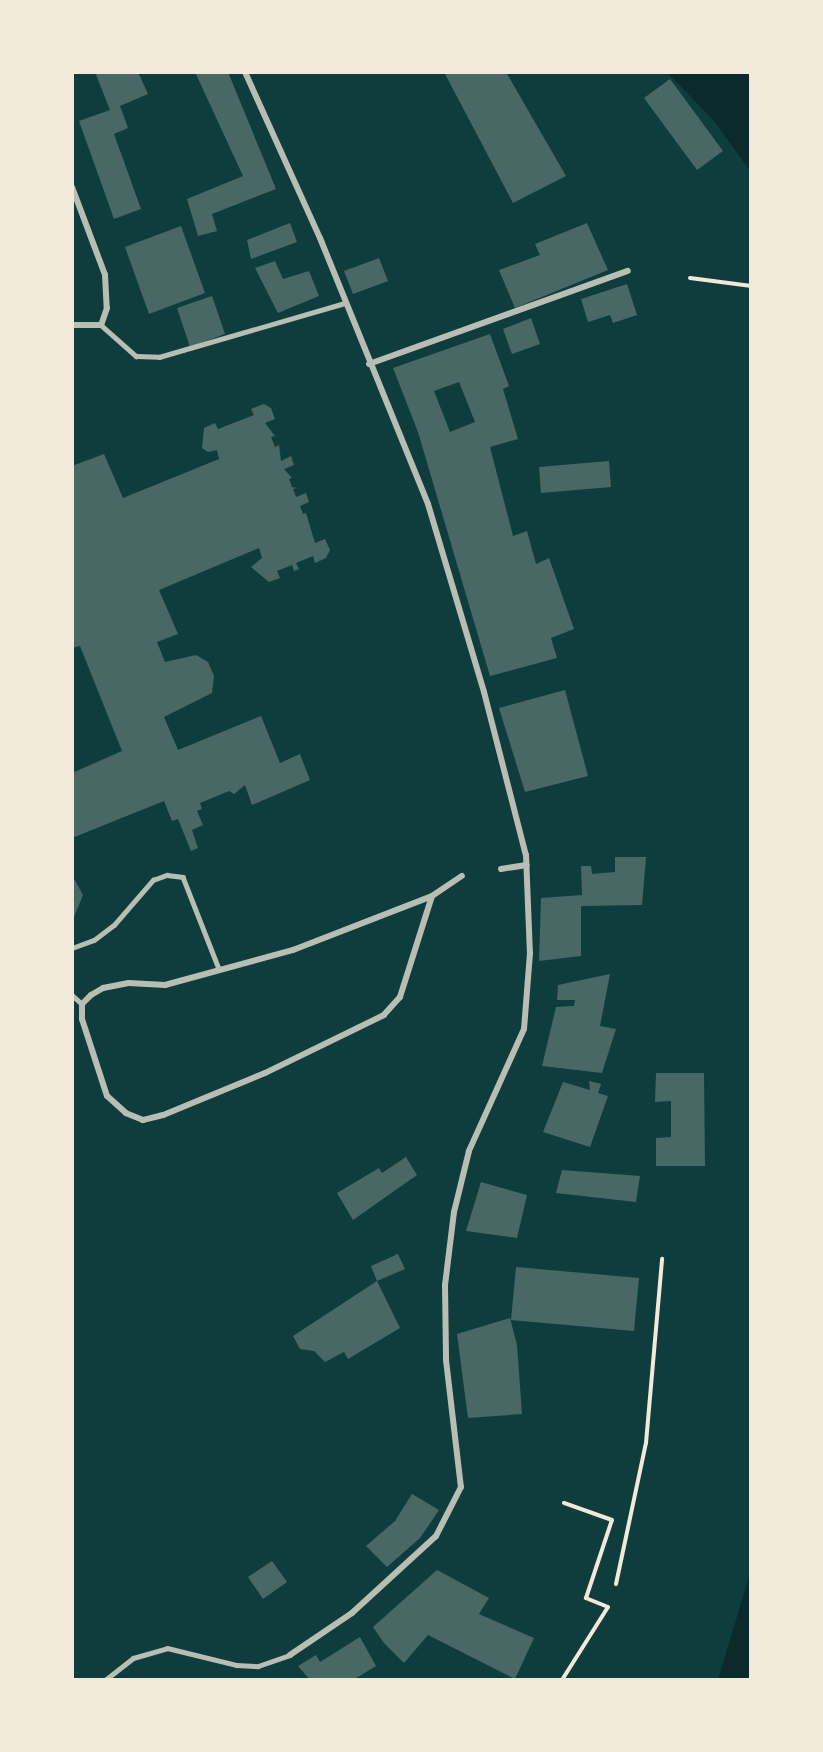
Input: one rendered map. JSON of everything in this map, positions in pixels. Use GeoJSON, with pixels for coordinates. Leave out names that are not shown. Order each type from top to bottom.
{"type":"FeatureCollection","features":[{"type":"Feature","properties":{"kind":"street"},"geometry":{"type":"LineString","coordinates":[[107,1678],[133,1658],[167,1648],[236,1665],[258,1666],[290,1655],[352,1612],[436,1536],[461,1487],[446,1360],[445,1285],[454,1212],[469,1151],[524,1029],[530,953],[527,865],[484,692],[428,504],[345,303],[245,72]]}},
{"type":"Feature","properties":{"kind":"street"},"geometry":{"type":"LineString","coordinates":[[72,187],[105,275],[106,308],[101,325],[72,325]]}},
{"type":"Feature","properties":{"kind":"street"},"geometry":{"type":"LineString","coordinates":[[369,364],[628,271]]}},
{"type":"Feature","properties":{"kind":"street"},"geometry":{"type":"LineString","coordinates":[[501,869],[527,865]]}},
{"type":"Feature","properties":{"kind":"street"},"geometry":{"type":"LineString","coordinates":[[432,896],[400,997],[384,1015],[265,1073],[163,1115],[143,1120],[126,1113],[107,1096],[82,1019],[81,1004],[103,988],[129,983],[165,985],[293,950],[432,896],[462,876]]}},
{"type":"Feature","properties":{"kind":"lane"},"geometry":{"type":"LineString","coordinates":[[101,325],[136,356],[159,357],[345,303]]}},
{"type":"Feature","properties":{"kind":"lane"},"geometry":{"type":"LineString","coordinates":[[72,948],[94,940],[114,924],[153,880],[167,875],[183,877],[219,969]]}},
{"type":"Feature","properties":{"kind":"lane"},"geometry":{"type":"LineString","coordinates":[[72,995],[81,1004]]}},
{"type":"Feature","properties":{"kind":"path"},"geometry":{"type":"LineString","coordinates":[[690,279],[751,286]]}},
{"type":"Feature","properties":{"kind":"path"},"geometry":{"type":"LineString","coordinates":[[616,1584],[646,1443],[662,1259]]}},
{"type":"Feature","properties":{"kind":"path"},"geometry":{"type":"LineString","coordinates":[[562,1680],[608,1607],[585,1598],[612,1520],[564,1503]]}},
{"type":"Feature","properties":{"kind":"water"},"geometry":{"type":"Polygon","coordinates":[[[667,72],[751,72],[751,172],[714,121],[667,72]]]}},
{"type":"Feature","properties":{"kind":"water"},"geometry":{"type":"Polygon","coordinates":[[[751,1570],[751,1680],[718,1680],[751,1570]]]}},
{"type":"Feature","properties":{"kind":"building"},"geometry":{"type":"Polygon","coordinates":[[[95,72],[138,72],[148,94],[120,106],[128,128],[114,134],[141,209],[114,219],[79,121],[110,110],[95,72]]]}},
{"type":"Feature","properties":{"kind":"building"},"geometry":{"type":"Polygon","coordinates":[[[195,72],[228,72],[276,189],[212,214],[217,231],[198,236],[187,199],[243,176],[195,72]]]}},
{"type":"Feature","properties":{"kind":"building"},"geometry":{"type":"Polygon","coordinates":[[[444,72],[506,72],[566,176],[513,203],[444,72]]]}},
{"type":"Feature","properties":{"kind":"building"},"geometry":{"type":"Polygon","coordinates":[[[670,79],[723,151],[697,170],[644,98],[670,79]]]}},
{"type":"Feature","properties":{"kind":"building"},"geometry":{"type":"Polygon","coordinates":[[[290,223],[297,242],[251,259],[247,240],[290,223]]]}},
{"type":"Feature","properties":{"kind":"building"},"geometry":{"type":"Polygon","coordinates":[[[587,223],[608,270],[515,308],[499,270],[540,255],[535,244],[587,223]]]}},
{"type":"Feature","properties":{"kind":"building"},"geometry":{"type":"Polygon","coordinates":[[[181,226],[205,293],[149,314],[125,247],[181,226]]]}},
{"type":"Feature","properties":{"kind":"building"},"geometry":{"type":"Polygon","coordinates":[[[379,258],[388,281],[353,294],[344,271],[379,258]]]}},
{"type":"Feature","properties":{"kind":"building"},"geometry":{"type":"Polygon","coordinates":[[[275,261],[283,279],[309,271],[319,296],[278,313],[255,268],[275,261]]]}},
{"type":"Feature","properties":{"kind":"building"},"geometry":{"type":"Polygon","coordinates":[[[627,284],[637,315],[613,323],[610,315],[588,322],[581,299],[627,284]]]}},
{"type":"Feature","properties":{"kind":"building"},"geometry":{"type":"Polygon","coordinates":[[[212,296],[225,334],[190,347],[177,308],[212,296]]]}},
{"type":"Feature","properties":{"kind":"building"},"geometry":{"type":"Polygon","coordinates":[[[531,318],[540,344],[512,354],[503,329],[531,318]]]}},
{"type":"Feature","properties":{"kind":"building"},"geometry":{"type":"Polygon","coordinates":[[[490,334],[509,386],[503,389],[518,439],[490,447],[513,536],[527,531],[536,564],[549,558],[574,629],[551,638],[557,658],[490,676],[418,432],[393,368],[490,334]],[[459,382],[434,391],[450,432],[475,422],[459,382]]]}},
{"type":"Feature","properties":{"kind":"building"},"geometry":{"type":"Polygon","coordinates":[[[264,404],[271,408],[275,419],[265,423],[275,436],[271,437],[275,447],[279,445],[281,461],[291,456],[294,465],[284,469],[292,478],[289,479],[292,487],[296,488],[293,489],[296,497],[306,493],[309,502],[300,506],[303,514],[306,513],[315,543],[325,539],[330,550],[326,558],[315,563],[313,556],[296,563],[299,569],[294,571],[292,565],[277,571],[280,578],[269,582],[251,567],[262,558],[259,548],[159,590],[178,634],[157,642],[165,662],[196,655],[208,662],[214,676],[212,693],[164,717],[178,750],[261,716],[280,763],[300,754],[310,780],[252,805],[245,785],[234,794],[229,791],[200,803],[202,809],[197,811],[203,825],[192,830],[198,848],[191,851],[178,819],[172,821],[164,801],[72,838],[72,773],[122,751],[80,646],[72,648],[72,466],[104,454],[123,498],[219,459],[217,450],[208,452],[202,448],[204,428],[215,423],[218,429],[254,415],[251,409],[264,404]]]}},
{"type":"Feature","properties":{"kind":"building"},"geometry":{"type":"Polygon","coordinates":[[[609,461],[611,487],[541,493],[539,467],[609,461]]]}},
{"type":"Feature","properties":{"kind":"building"},"geometry":{"type":"Polygon","coordinates":[[[565,690],[588,776],[525,792],[499,708],[565,690]]]}},
{"type":"Feature","properties":{"kind":"building"},"geometry":{"type":"Polygon","coordinates":[[[615,857],[646,857],[642,905],[581,906],[581,956],[539,961],[541,898],[582,895],[581,866],[591,866],[592,874],[615,872],[615,857]]]}},
{"type":"Feature","properties":{"kind":"building"},"geometry":{"type":"Polygon","coordinates":[[[72,875],[83,895],[74,917],[72,914],[72,875]]]}},
{"type":"Feature","properties":{"kind":"building"},"geometry":{"type":"Polygon","coordinates":[[[610,974],[600,1026],[616,1029],[602,1073],[542,1066],[556,1007],[574,1006],[575,1000],[557,1000],[558,985],[610,974]]]}},
{"type":"Feature","properties":{"kind":"building"},"geometry":{"type":"Polygon","coordinates":[[[656,1073],[704,1073],[705,1166],[656,1166],[656,1138],[671,1137],[671,1101],[655,1102],[656,1073]]]}},
{"type":"Feature","properties":{"kind":"building"},"geometry":{"type":"Polygon","coordinates":[[[589,1081],[601,1084],[598,1093],[608,1096],[590,1147],[543,1132],[563,1082],[590,1090],[589,1081]]]}},
{"type":"Feature","properties":{"kind":"building"},"geometry":{"type":"Polygon","coordinates":[[[406,1157],[417,1175],[353,1220],[337,1193],[379,1168],[382,1173],[406,1157]]]}},
{"type":"Feature","properties":{"kind":"building"},"geometry":{"type":"Polygon","coordinates":[[[562,1170],[640,1176],[636,1202],[556,1193],[562,1170]]]}},
{"type":"Feature","properties":{"kind":"building"},"geometry":{"type":"Polygon","coordinates":[[[481,1182],[527,1195],[517,1238],[466,1231],[481,1182]]]}},
{"type":"Feature","properties":{"kind":"building"},"geometry":{"type":"Polygon","coordinates":[[[398,1254],[405,1269],[377,1281],[371,1266],[398,1254]]]}},
{"type":"Feature","properties":{"kind":"building"},"geometry":{"type":"Polygon","coordinates":[[[516,1267],[639,1278],[634,1331],[511,1320],[516,1267]]]}},
{"type":"Feature","properties":{"kind":"building"},"geometry":{"type":"Polygon","coordinates":[[[377,1281],[400,1328],[348,1359],[344,1352],[325,1362],[314,1351],[300,1349],[293,1336],[377,1281]]]}},
{"type":"Feature","properties":{"kind":"building"},"geometry":{"type":"Polygon","coordinates":[[[510,1318],[517,1345],[522,1414],[468,1418],[457,1334],[510,1318]]]}},
{"type":"Feature","properties":{"kind":"building"},"geometry":{"type":"Polygon","coordinates":[[[412,1494],[439,1510],[420,1538],[387,1567],[366,1546],[395,1521],[412,1494]]]}},
{"type":"Feature","properties":{"kind":"building"},"geometry":{"type":"Polygon","coordinates":[[[272,1561],[287,1582],[263,1599],[248,1577],[272,1561]]]}},
{"type":"Feature","properties":{"kind":"building"},"geometry":{"type":"Polygon","coordinates":[[[437,1570],[489,1598],[479,1614],[534,1638],[515,1679],[428,1635],[404,1663],[384,1643],[373,1627],[437,1570]]]}},
{"type":"Feature","properties":{"kind":"building"},"geometry":{"type":"Polygon","coordinates":[[[360,1637],[376,1666],[353,1680],[310,1680],[298,1666],[316,1655],[320,1662],[360,1637]]]}}]}
